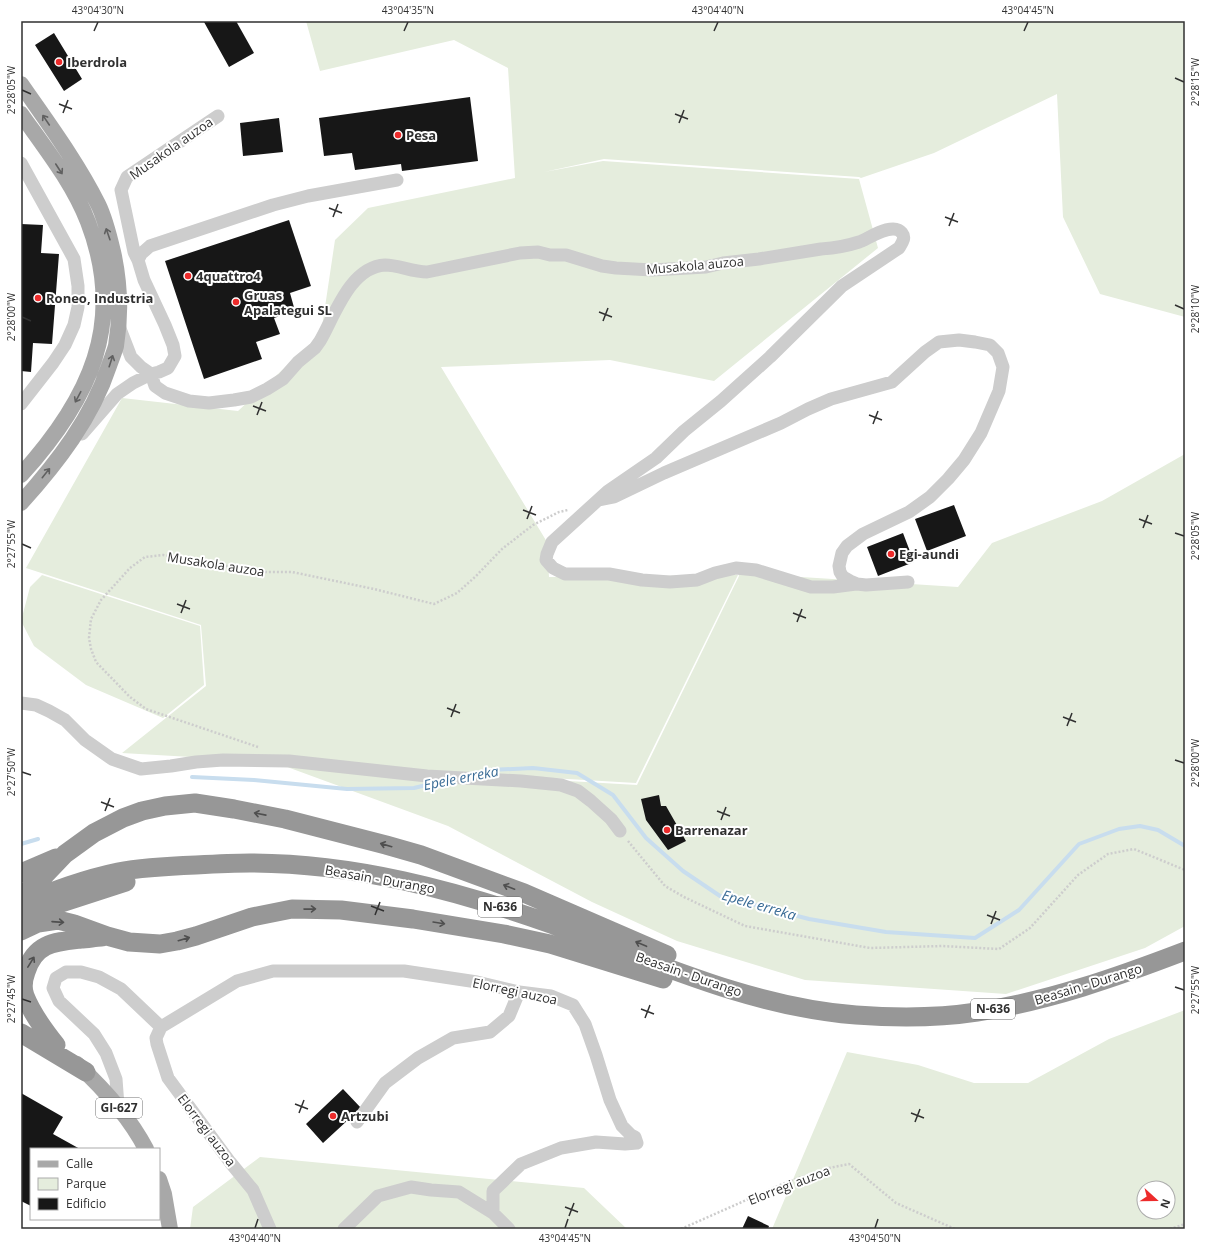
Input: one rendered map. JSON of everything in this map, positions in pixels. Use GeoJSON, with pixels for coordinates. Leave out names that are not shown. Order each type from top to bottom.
{"type":"FeatureCollection","features":[{"type":"Feature","properties":{"kind":"highway"},"geometry":{"type":"LineString","coordinates":[[21,897],[65,854],[94,833],[123,818],[165,806],[195,803],[285,819],[386,845],[473,873],[524,893],[704,970],[751,985],[794,1006]]}},
{"type":"Feature","properties":{"kind":"highway"},"geometry":{"type":"LineString","coordinates":[[21,873],[65,854]]}},
{"type":"Feature","properties":{"kind":"highway","name":"Beasain - Durango"},"geometry":{"type":"LineString","coordinates":[[93,885],[118,872],[170,865],[252,863],[308,866],[363,873],[422,885],[490,904],[706,982],[738,992],[794,1006],[855,1015],[914,1017],[973,1013],[1012,1006],[1088,986],[1185,951]]}},
{"type":"Feature","properties":{"kind":"highway"},"geometry":{"type":"LineString","coordinates":[[21,904],[58,889],[93,885]]}},
{"type":"Feature","properties":{"kind":"highway"},"geometry":{"type":"LineString","coordinates":[[21,920],[93,885]]}},
{"type":"Feature","properties":{"kind":"highway"},"geometry":{"type":"LineString","coordinates":[[21,931],[38,923],[58,920],[129,942],[160,944],[184,939],[252,917],[292,909],[341,910],[413,919],[504,934],[550,944],[730,1000],[794,1006]]}},
{"type":"Feature","properties":{"kind":"highway"},"geometry":{"type":"LineString","coordinates":[[56,1045],[41,1025],[25,995],[23,981],[27,968],[33,958],[48,944],[65,940],[108,936]]}},
{"type":"Feature","properties":{"kind":"highway"},"geometry":{"type":"LineString","coordinates":[[21,1033],[86,1072]]}},
{"type":"Feature","properties":{"kind":"main road"},"geometry":{"type":"LineString","coordinates":[[21,84],[80,170],[98,205],[111,242],[119,278],[120,315],[116,347],[105,378],[90,410],[73,438],[49,470],[21,503]]}},
{"type":"Feature","properties":{"kind":"main road"},"geometry":{"type":"LineString","coordinates":[[21,114],[74,191],[88,221],[99,258],[104,311],[100,343],[90,374],[76,402],[59,427],[21,475]]}},
{"type":"Feature","properties":{"kind":"main road","name":"GI-627"},"geometry":{"type":"LineString","coordinates":[[21,1010],[86,1072],[118,1106],[145,1148]]}},
{"type":"Feature","properties":{"kind":"main road","name":"GI-627"},"geometry":{"type":"LineString","coordinates":[[21,1023],[56,1045]]}},
{"type":"Feature","properties":{"kind":"main road"},"geometry":{"type":"LineString","coordinates":[[160,1182],[164,1194],[170,1229]]}},
{"type":"Feature","properties":{"kind":"street","name":"Musakola auzoa"},"geometry":{"type":"LineString","coordinates":[[63,451],[73,443],[117,394],[133,383],[168,368],[175,356],[173,345],[144,280],[134,252],[121,190],[127,177],[218,116]]}},
{"type":"Feature","properties":{"kind":"street"},"geometry":{"type":"LineString","coordinates":[[21,163],[74,259],[78,286],[78,307],[74,325],[65,345],[21,404]]}},
{"type":"Feature","properties":{"kind":"street"},"geometry":{"type":"LineString","coordinates":[[138,260],[141,254],[150,246],[272,205],[308,196],[397,180]]}},
{"type":"Feature","properties":{"kind":"street","name":"Musakola auzoa"},"geometry":{"type":"LineString","coordinates":[[118,324],[131,358],[151,374],[155,386],[165,393],[189,401],[209,403],[234,400],[251,397],[267,389],[283,378],[298,362],[315,348],[352,283],[365,271],[379,266],[391,266],[427,272],[520,253],[538,252],[550,255],[566,255],[616,268],[661,270],[706,267],[723,263],[831,248],[859,242],[883,230],[896,230],[903,234],[904,238],[899,248],[842,286],[770,357],[727,396],[684,431],[656,458],[608,491],[552,542],[546,560],[553,568],[565,574],[609,574],[642,580],[670,582],[697,580],[715,573],[736,568],[756,570],[811,587],[833,587],[856,584],[876,585],[908,582]]}},
{"type":"Feature","properties":{"kind":"street","name":"Musakola auzoa"},"geometry":{"type":"LineString","coordinates":[[599,500],[614,497],[664,473],[781,423],[831,399],[892,382],[925,352],[939,342],[959,340],[990,346],[998,353],[1003,367],[999,391],[980,433],[964,460],[948,480],[930,497],[909,512],[863,534],[847,546],[842,553],[839,566],[840,572],[843,578],[856,584]]}},
{"type":"Feature","properties":{"kind":"street"},"geometry":{"type":"LineString","coordinates":[[21,703],[36,705],[49,711],[65,720],[85,740],[112,759],[141,769],[223,760],[290,761],[427,776],[521,781],[562,786],[578,791],[591,801],[620,831]]}},
{"type":"Feature","properties":{"kind":"street","name":"Elorregi auzoa"},"geometry":{"type":"LineString","coordinates":[[270,1229],[253,1190],[230,1162],[168,1078],[156,1038],[161,1027],[237,981],[273,971],[404,971],[477,982],[519,992],[551,996],[573,1005],[585,1024],[610,1100],[622,1126],[631,1135],[635,1136],[637,1143],[625,1144],[596,1142],[561,1148],[521,1164],[493,1191],[493,1213]]}},
{"type":"Feature","properties":{"kind":"street"},"geometry":{"type":"LineString","coordinates":[[118,1106],[116,1079],[106,1053],[94,1034],[59,1001],[53,988],[56,978],[66,972],[81,972],[99,977],[121,988],[161,1027]]}},
{"type":"Feature","properties":{"kind":"street"},"geometry":{"type":"LineString","coordinates":[[357,1122],[385,1083],[418,1058],[453,1038],[490,1032],[510,1016],[519,992]]}},
{"type":"Feature","properties":{"kind":"street"},"geometry":{"type":"LineString","coordinates":[[344,1229],[378,1196],[411,1187],[459,1192],[493,1213],[509,1229]]}},
{"type":"Feature","properties":{"kind":"path","name":"Musakola auzoa"},"geometry":{"type":"LineString","coordinates":[[264,750],[146,708],[130,696],[96,662],[89,638],[91,619],[101,600],[130,568],[145,557],[163,555],[261,572],[292,572],[374,588],[434,604],[457,593],[502,549],[533,525],[559,512],[572,508]]}},
{"type":"Feature","properties":{"kind":"path"},"geometry":{"type":"LineString","coordinates":[[620,831],[665,886],[684,897],[745,926],[870,948],[942,946],[999,949],[1030,928],[1078,874],[1108,854],[1134,848],[1185,870]]}},
{"type":"Feature","properties":{"kind":"path","name":"Elorregi auzoa"},"geometry":{"type":"LineString","coordinates":[[681,1229],[787,1182],[828,1168],[849,1164],[896,1203],[955,1229]]}},
{"type":"Feature","properties":{"kind":"path"},"geometry":{"type":"LineString","coordinates":[[1170,1229],[1185,1224]]}},
{"type":"Feature","properties":{"kind":"green space"},"geometry":{"type":"Polygon","coordinates":[[[306,21],[1185,21],[1185,317],[1100,294],[1063,217],[1057,94],[934,153],[861,178],[604,159],[544,172],[603,161],[859,179],[878,248],[714,381],[610,360],[441,367],[547,542],[549,577],[738,575],[636,783],[122,753],[206,686],[201,625],[26,568],[122,398],[238,411],[321,334],[335,240],[368,208],[515,178],[508,68],[454,40],[320,71],[306,21]]]}},
{"type":"Feature","properties":{"kind":"green space"},"geometry":{"type":"Polygon","coordinates":[[[1185,454],[1185,926],[1145,948],[1006,994],[805,980],[677,941],[592,902],[448,826],[279,764],[637,785],[739,576],[738,573],[958,587],[992,543],[1102,501],[1185,454]]]}},
{"type":"Feature","properties":{"kind":"green space"},"geometry":{"type":"Polygon","coordinates":[[[42,575],[200,626],[204,685],[163,718],[86,685],[34,646],[21,621],[30,587],[42,575]]]}},
{"type":"Feature","properties":{"kind":"green space"},"geometry":{"type":"Polygon","coordinates":[[[1185,1010],[1185,1229],[772,1229],[847,1052],[918,1065],[974,1083],[1028,1083],[1109,1039],[1185,1010]]]}},
{"type":"Feature","properties":{"kind":"green space"},"geometry":{"type":"Polygon","coordinates":[[[260,1157],[584,1188],[627,1229],[190,1229],[193,1207],[260,1157]]]}},
{"type":"Feature","properties":{"kind":"building"},"geometry":{"type":"Polygon","coordinates":[[[236,21],[254,53],[229,67],[204,22],[236,21]]]}},
{"type":"Feature","properties":{"kind":"building","name":"Iberdrola"},"geometry":{"type":"Polygon","coordinates":[[[54,33],[82,79],[64,91],[35,45],[54,33]]]}},
{"type":"Feature","properties":{"kind":"building","name":"Pesa"},"geometry":{"type":"Polygon","coordinates":[[[470,97],[478,161],[402,171],[401,164],[355,170],[352,153],[324,156],[319,118],[470,97]]]}},
{"type":"Feature","properties":{"kind":"building"},"geometry":{"type":"Polygon","coordinates":[[[279,118],[283,152],[243,156],[240,123],[279,118]]]}},
{"type":"Feature","properties":{"kind":"building","name":"Gruas Apalategui SL"},"geometry":{"type":"Polygon","coordinates":[[[289,220],[311,286],[290,293],[295,311],[274,318],[280,334],[256,342],[262,359],[204,379],[165,261],[289,220]]]}},
{"type":"Feature","properties":{"kind":"building","name":"Roneo, Industria"},"geometry":{"type":"Polygon","coordinates":[[[21,224],[43,225],[41,253],[59,254],[52,344],[33,343],[31,372],[21,371],[21,224]]]}},
{"type":"Feature","properties":{"kind":"building"},"geometry":{"type":"Polygon","coordinates":[[[954,505],[966,536],[927,551],[915,519],[954,505]]]}},
{"type":"Feature","properties":{"kind":"building","name":"Egi-aundi"},"geometry":{"type":"Polygon","coordinates":[[[903,533],[914,562],[878,576],[867,547],[903,533]]]}},
{"type":"Feature","properties":{"kind":"building","name":"Barrenazar"},"geometry":{"type":"Polygon","coordinates":[[[659,795],[661,806],[666,806],[686,841],[668,850],[646,820],[641,799],[659,795]]]}},
{"type":"Feature","properties":{"kind":"building","name":"Artzubi"},"geometry":{"type":"Polygon","coordinates":[[[343,1089],[361,1108],[323,1143],[306,1124],[343,1089]]]}},
{"type":"Feature","properties":{"kind":"building"},"geometry":{"type":"Polygon","coordinates":[[[21,1093],[63,1117],[53,1134],[78,1148],[30,1148],[30,1206],[21,1201],[21,1093]]]}},
{"type":"Feature","properties":{"kind":"building"},"geometry":{"type":"Polygon","coordinates":[[[748,1216],[769,1226],[768,1229],[742,1229],[748,1216]]]}},
{"type":"Feature","properties":{"kind":"waterway","name":"Epele erreka"},"geometry":{"type":"LineString","coordinates":[[477,773],[490,770],[533,768],[577,773],[613,795],[646,838],[683,871],[720,896],[809,919],[886,932],[975,938],[1019,910],[1079,844],[1119,829],[1140,826],[1158,830],[1185,846]]}},
{"type":"Feature","properties":{"kind":"waterway","name":"Epele erreka"},"geometry":{"type":"LineString","coordinates":[[192,777],[254,780],[347,789],[414,788],[439,782]]}},
{"type":"Feature","properties":{"kind":"waterway"},"geometry":{"type":"LineString","coordinates":[[21,844],[38,839]]}},
{"type":"Feature","properties":{"kind":"place","name":"Iberdrola"},"geometry":{"type":"Point","coordinates":[59,62]}},
{"type":"Feature","properties":{"kind":"place","name":"Pesa"},"geometry":{"type":"Point","coordinates":[398,135]}},
{"type":"Feature","properties":{"kind":"place","name":"4quattro4"},"geometry":{"type":"Point","coordinates":[188,276]}},
{"type":"Feature","properties":{"kind":"place","name":"Roneo, Industria"},"geometry":{"type":"Point","coordinates":[38,298]}},
{"type":"Feature","properties":{"kind":"place","name":"Gruas Apalategui SL"},"geometry":{"type":"Point","coordinates":[236,302]}},
{"type":"Feature","properties":{"kind":"place","name":"Egi-aundi"},"geometry":{"type":"Point","coordinates":[891,554]}},
{"type":"Feature","properties":{"kind":"place","name":"Barrenazar"},"geometry":{"type":"Point","coordinates":[667,830]}},
{"type":"Feature","properties":{"kind":"place","name":"Artzubi"},"geometry":{"type":"Point","coordinates":[333,1116]}}]}
